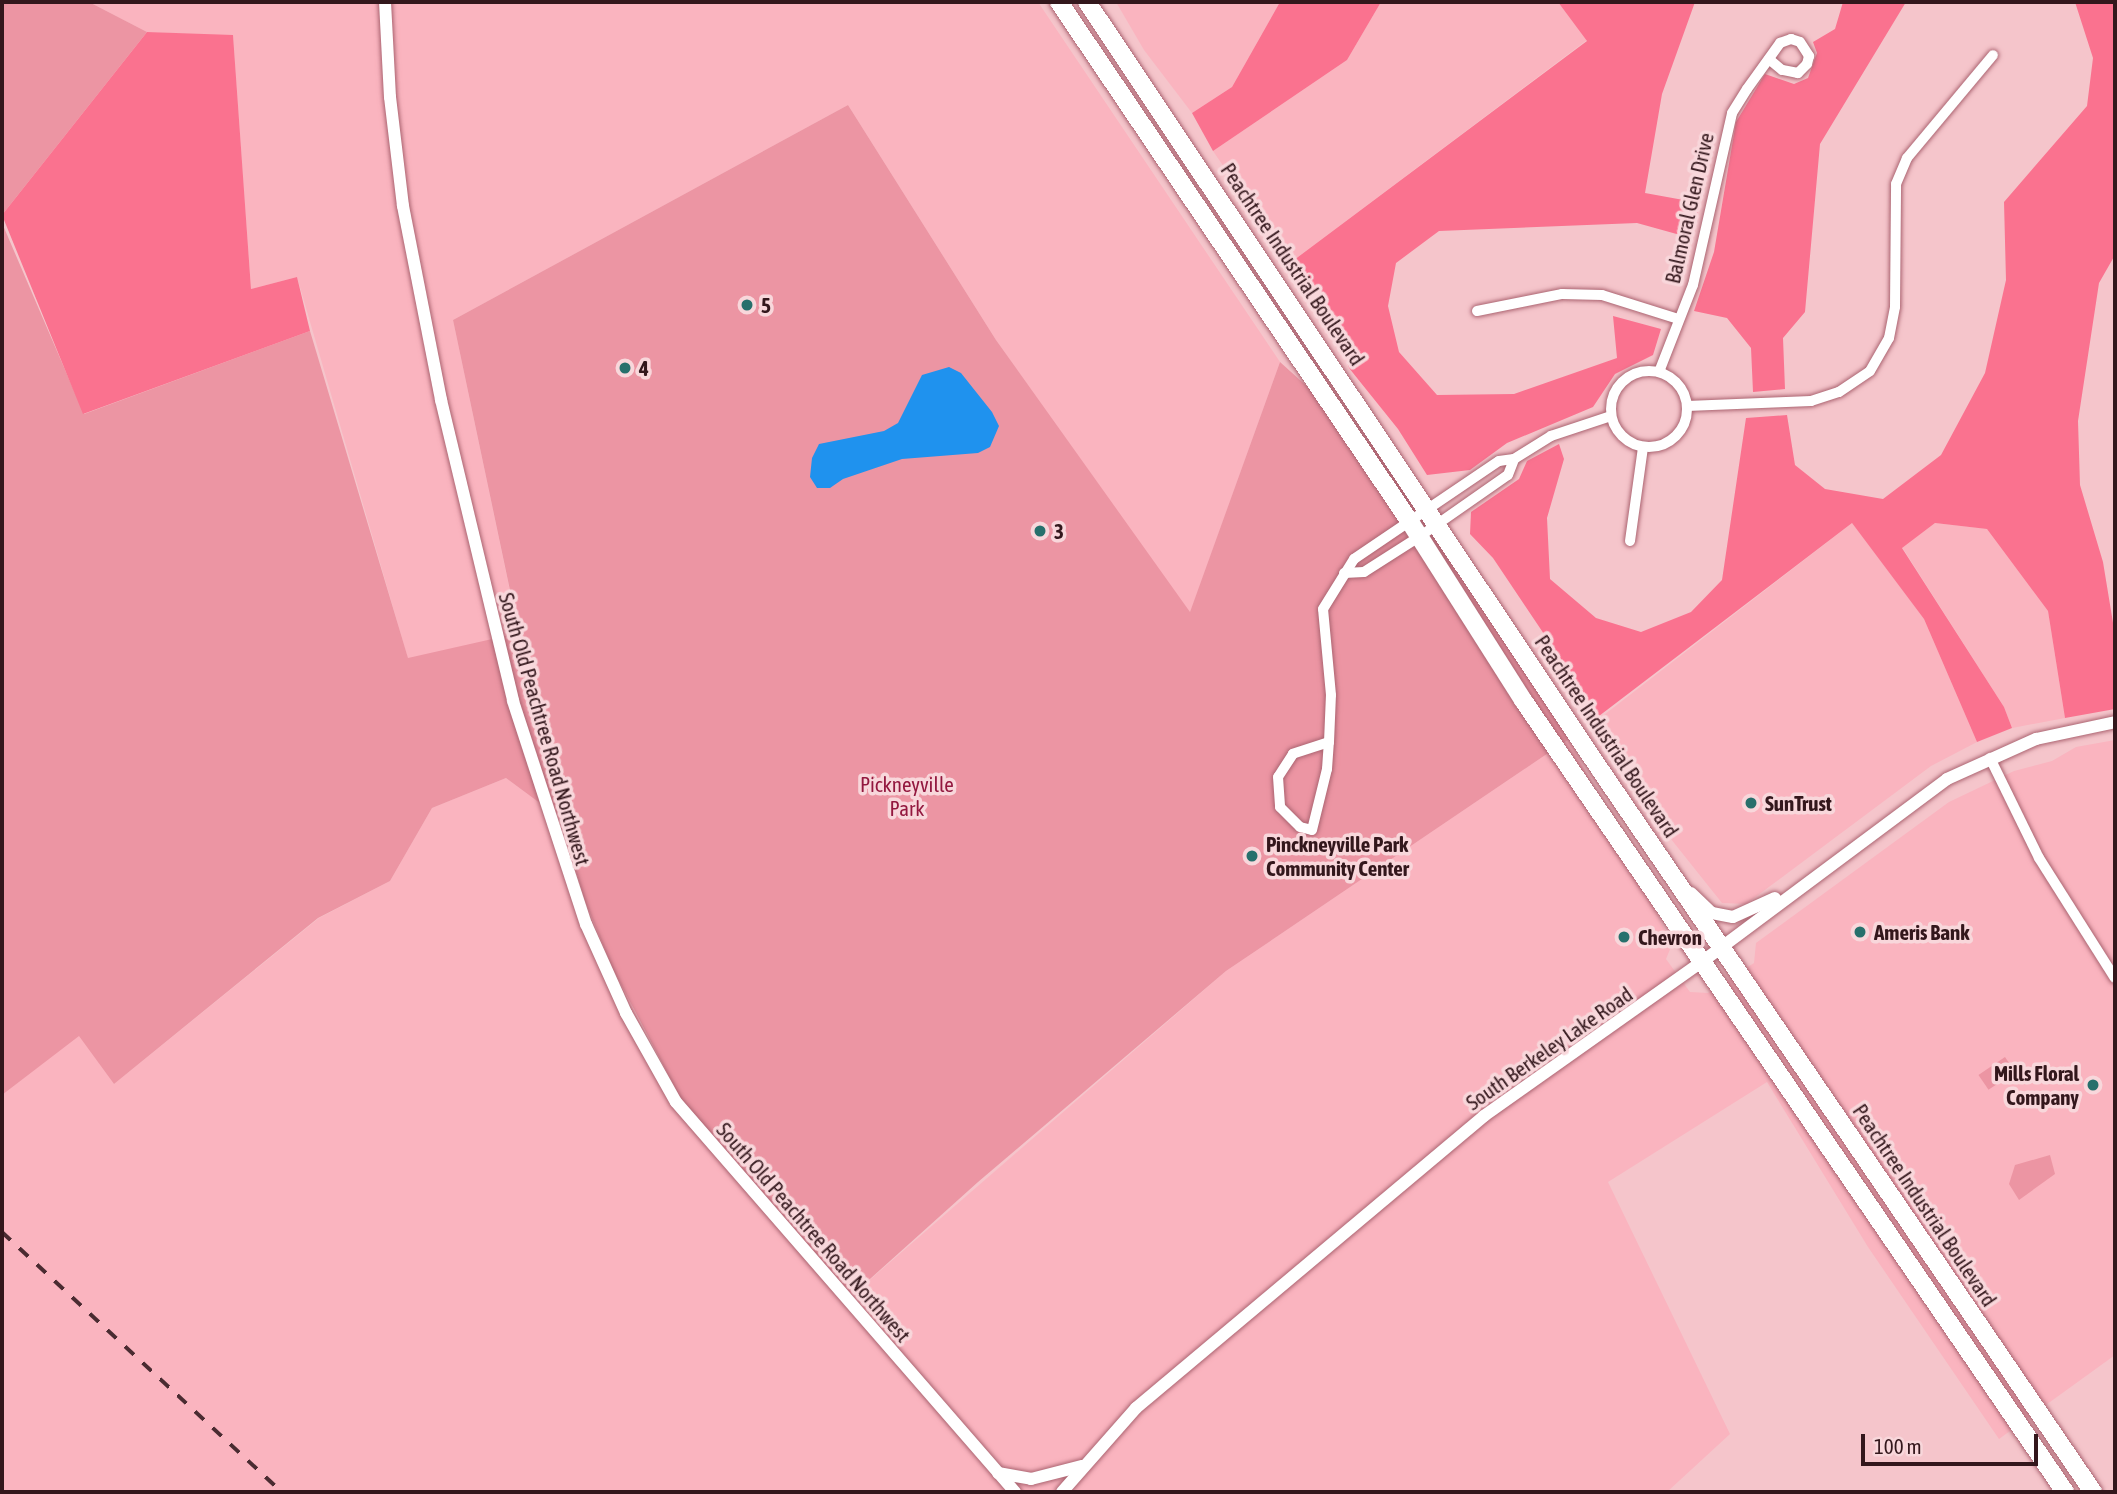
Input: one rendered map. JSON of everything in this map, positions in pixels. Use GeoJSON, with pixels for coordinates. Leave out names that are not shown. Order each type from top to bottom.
{"type":"FeatureCollection","features":[{"type":"Feature","properties":{"kind":"highway"},"geometry":{"type":"LineString","coordinates":[[1059,2],[1415,529],[1523,700],[2065,1492]]}},
{"type":"Feature","properties":{"kind":"highway","name":"Peachtree Industrial Boulevard"},"geometry":{"type":"LineString","coordinates":[[1087,2],[1432,517],[2093,1492]]}},
{"type":"Feature","properties":{"kind":"street","name":"South Old Peachtree Road Northwest"},"geometry":{"type":"LineString","coordinates":[[385,2],[390,97],[403,206],[454,462],[513,701],[586,924],[626,1013],[676,1102],[1013,1491]]}},
{"type":"Feature","properties":{"kind":"street"},"geometry":{"type":"LineString","coordinates":[[1687,406],[1811,401],[1839,393],[1870,371],[1889,338],[1895,307],[1896,184],[1907,158],[1993,55]]}},
{"type":"Feature","properties":{"kind":"street","name":"Balmoral Glen Drive"},"geometry":{"type":"LineString","coordinates":[[1659,372],[1693,285],[1707,232],[1721,146],[1732,113],[1769,59]]}},
{"type":"Feature","properties":{"kind":"street"},"geometry":{"type":"LineString","coordinates":[[1477,311],[1562,294],[1602,295],[1678,319]]}},
{"type":"Feature","properties":{"kind":"street"},"geometry":{"type":"LineString","coordinates":[[1659,372],[1676,382],[1687,406],[1678,434],[1665,444],[1643,447],[1625,439],[1611,416],[1614,393],[1623,381],[1636,373],[1659,372]]}},
{"type":"Feature","properties":{"kind":"street"},"geometry":{"type":"LineString","coordinates":[[1344,573],[1364,572],[1499,461],[1514,459],[1551,436],[1611,416]]}},
{"type":"Feature","properties":{"kind":"street"},"geometry":{"type":"LineString","coordinates":[[1630,541],[1643,447]]}},
{"type":"Feature","properties":{"kind":"street"},"geometry":{"type":"LineString","coordinates":[[1329,742],[1293,754],[1279,777],[1280,807],[1300,827],[1312,830],[1329,742],[1331,695],[1322,621],[1328,597],[1354,559],[1415,529],[1508,475],[1514,459]]}},
{"type":"Feature","properties":{"kind":"street","name":"South Berkeley Lake Road"},"geometry":{"type":"LineString","coordinates":[[1062,1492],[1136,1408],[1485,1116],[1723,947],[1818,873],[1947,779],[2036,739],[2115,722]]}},
{"type":"Feature","properties":{"kind":"street"},"geometry":{"type":"LineString","coordinates":[[1990,758],[2039,858],[2115,978]]}},
{"type":"Feature","properties":{"kind":"street"},"geometry":{"type":"LineString","coordinates":[[1679,881],[1712,913],[1733,918],[1818,873]]}},
{"type":"Feature","properties":{"kind":"street"},"geometry":{"type":"LineString","coordinates":[[998,1473],[1031,1479],[1083,1465]]}},
{"type":"Feature","properties":{"kind":"street"},"geometry":{"type":"LineString","coordinates":[[1068,1492],[1074,1477]]}},
{"type":"Feature","properties":{"kind":"shaded area"},"geometry":{"type":"Polygon","coordinates":[[[89,2],[1038,2],[1280,362],[1190,613],[996,340],[848,105],[453,320],[519,634],[408,659],[297,277],[251,289],[233,36],[147,32],[89,2]]]}},
{"type":"Feature","properties":{"kind":"shaded area"},"geometry":{"type":"Polygon","coordinates":[[[1116,2],[1280,2],[1232,87],[1192,113],[1144,50],[1116,2]]]}},
{"type":"Feature","properties":{"kind":"shaded area"},"geometry":{"type":"Polygon","coordinates":[[[1280,2],[1381,2],[1347,60],[1213,151],[1192,113],[1232,87],[1280,2]]]}},
{"type":"Feature","properties":{"kind":"shaded area"},"geometry":{"type":"Polygon","coordinates":[[[1381,2],[1558,2],[1587,40],[1290,263],[1213,151],[1347,60],[1381,2]]]}},
{"type":"Feature","properties":{"kind":"shaded area"},"geometry":{"type":"Polygon","coordinates":[[[1558,2],[1695,2],[1662,94],[1645,193],[1700,203],[1691,238],[1637,223],[1439,231],[1396,263],[1388,306],[1399,352],[1437,395],[1514,394],[1617,358],[1613,316],[1661,329],[1653,355],[1615,374],[1593,407],[1507,443],[1470,470],[1427,475],[1398,429],[1349,368],[1336,333],[1290,263],[1587,41],[1558,2]]]}},
{"type":"Feature","properties":{"kind":"shaded area"},"geometry":{"type":"Polygon","coordinates":[[[1843,2],[1906,2],[1820,144],[1805,312],[1783,338],[1785,389],[1753,392],[1751,348],[1727,318],[1694,311],[1714,252],[1736,122],[1765,74],[1794,84],[1808,78],[1817,53],[1813,42],[1835,29],[1843,2]]]}},
{"type":"Feature","properties":{"kind":"shaded area"},"geometry":{"type":"Polygon","coordinates":[[[2075,2],[2115,2],[2115,255],[2099,283],[2078,421],[2080,485],[2103,562],[2115,635],[2115,709],[2065,718],[2048,611],[1987,529],[1935,523],[1902,548],[2004,707],[2012,728],[1977,742],[1924,619],[1852,523],[1599,716],[1493,558],[1470,534],[1471,512],[1519,479],[1527,461],[1559,444],[1564,459],[1547,518],[1550,579],[1596,618],[1641,632],[1691,612],[1722,580],[1746,418],[1787,415],[1795,465],[1825,489],[1883,499],[1941,455],[1985,373],[2006,280],[2004,202],[2087,106],[2093,58],[2075,2]]]}},
{"type":"Feature","properties":{"kind":"shaded area"},"geometry":{"type":"Polygon","coordinates":[[[147,32],[233,35],[251,289],[297,277],[310,331],[83,414],[2,215],[147,32]]]}},
{"type":"Feature","properties":{"kind":"shaded area"},"geometry":{"type":"Polygon","coordinates":[[[1852,523],[1924,619],[1977,742],[1931,766],[1746,904],[1722,903],[1655,819],[1591,725],[1852,523]]]}},
{"type":"Feature","properties":{"kind":"shaded area"},"geometry":{"type":"Polygon","coordinates":[[[1935,523],[1987,529],[2048,611],[2065,718],[2012,728],[2004,707],[1902,547],[1935,523]]]}},
{"type":"Feature","properties":{"kind":"shaded area"},"geometry":{"type":"Polygon","coordinates":[[[1569,739],[1668,936],[1671,947],[1666,959],[1690,992],[1708,993],[1754,963],[1756,943],[1949,802],[2014,771],[2052,761],[2076,747],[2115,740],[2115,1355],[1999,1439],[1868,1247],[1767,1082],[1608,1182],[1730,1434],[1667,1492],[2,1492],[2,1095],[79,1035],[114,1084],[319,918],[390,881],[432,808],[506,778],[560,818],[585,901],[655,1056],[851,1296],[1226,971],[1569,739]]]}},
{"type":"Feature","properties":{"kind":"green space"},"geometry":{"type":"Polygon","coordinates":[[[2,2],[89,2],[147,32],[2,215],[2,2]]]}},
{"type":"Feature","properties":{"kind":"green space","name":"Pickneyville Park"},"geometry":{"type":"Polygon","coordinates":[[[848,105],[996,340],[1190,612],[1280,362],[1384,456],[1569,739],[1226,971],[978,1182],[851,1296],[705,1132],[680,1097],[613,969],[585,901],[560,818],[506,778],[432,808],[390,881],[318,918],[114,1084],[79,1036],[2,1095],[2,223],[84,414],[310,331],[408,658],[519,633],[453,320],[848,105]]]}},
{"type":"Feature","properties":{"kind":"green space"},"geometry":{"type":"Polygon","coordinates":[[[2005,1057],[2015,1072],[1989,1090],[1978,1075],[2005,1057]]]}},
{"type":"Feature","properties":{"kind":"green space"},"geometry":{"type":"Polygon","coordinates":[[[2050,1155],[2055,1174],[2019,1200],[2009,1184],[2015,1165],[2050,1155]]]}},
{"type":"Feature","properties":{"kind":"water"},"geometry":{"type":"Polygon","coordinates":[[[949,367],[961,373],[992,412],[999,426],[990,447],[978,453],[902,459],[843,479],[830,488],[817,488],[810,477],[812,458],[819,444],[884,431],[898,423],[922,375],[949,367]]]}},
{"type":"Feature","properties":{"kind":"railway"},"geometry":{"type":"LineString","coordinates":[[2,1232],[282,1492]]}},
{"type":"Feature","properties":{"kind":"place","name":"5"},"geometry":{"type":"Point","coordinates":[747,305]}},
{"type":"Feature","properties":{"kind":"place","name":"4"},"geometry":{"type":"Point","coordinates":[625,368]}},
{"type":"Feature","properties":{"kind":"place","name":"3"},"geometry":{"type":"Point","coordinates":[1040,531]}},
{"type":"Feature","properties":{"kind":"place","name":"SunTrust"},"geometry":{"type":"Point","coordinates":[1751,803]}},
{"type":"Feature","properties":{"kind":"place","name":"Pinckneyville Park Community Center"},"geometry":{"type":"Point","coordinates":[1252,856]}},
{"type":"Feature","properties":{"kind":"place","name":"Ameris Bank"},"geometry":{"type":"Point","coordinates":[1860,932]}},
{"type":"Feature","properties":{"kind":"place","name":"Chevron"},"geometry":{"type":"Point","coordinates":[1624,937]}},
{"type":"Feature","properties":{"kind":"place","name":"Mills Floral Company"},"geometry":{"type":"Point","coordinates":[2093,1085]}}]}
